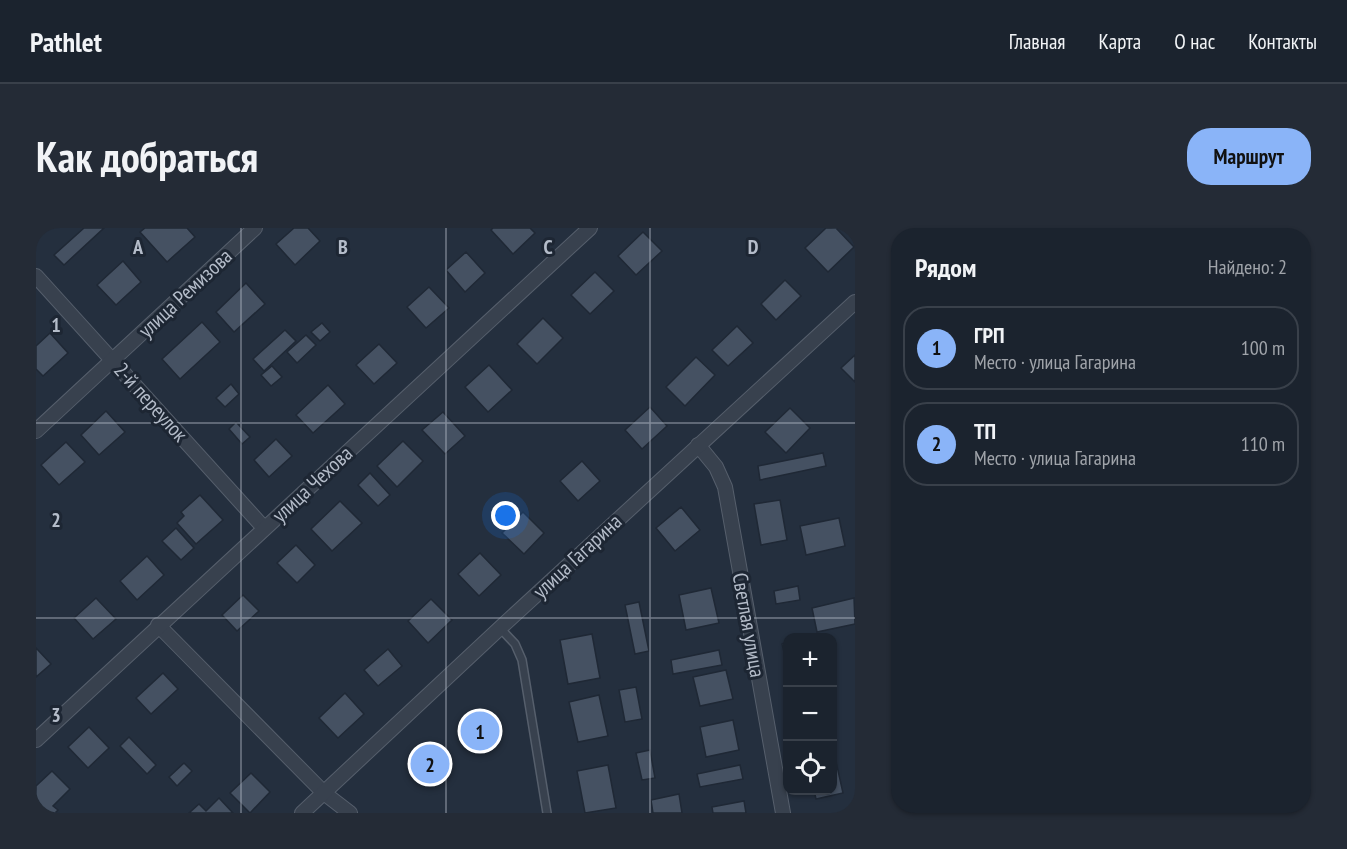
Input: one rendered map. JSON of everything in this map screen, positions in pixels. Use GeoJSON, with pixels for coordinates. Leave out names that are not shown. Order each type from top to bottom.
{"type":"FeatureCollection","features":[{"type":"Feature","properties":{"kind":"street","name":"улица Ремизова"},"geometry":{"type":"LineString","coordinates":[[36,431],[255,228]]}},
{"type":"Feature","properties":{"kind":"street","name":"улица Чехова"},"geometry":{"type":"LineString","coordinates":[[36,740],[590,228]]}},
{"type":"Feature","properties":{"kind":"street","name":"2-й переулок"},"geometry":{"type":"LineString","coordinates":[[36,276],[264,528]]}},
{"type":"Feature","properties":{"kind":"street","name":"улица Гагарина"},"geometry":{"type":"LineString","coordinates":[[302,813],[855,302]]}},
{"type":"Feature","properties":{"kind":"street","name":"Светлая улица"},"geometry":{"type":"LineString","coordinates":[[698,445],[716,466],[725,488],[783,813]]}},
{"type":"Feature","properties":{"kind":"street"},"geometry":{"type":"LineString","coordinates":[[158,625],[324,792],[350,813]]}},
{"type":"Feature","properties":{"kind":"lane"},"geometry":{"type":"LineString","coordinates":[[500,628],[515,644],[522,660],[547,813]]}},
{"type":"Feature","properties":{"kind":"building"},"geometry":{"type":"Polygon","coordinates":[[[84,228],[104,228],[64,265],[54,255],[84,228]]]}},
{"type":"Feature","properties":{"kind":"building"},"geometry":{"type":"Polygon","coordinates":[[[145,228],[187,228],[195,237],[167,262],[140,232],[145,228]]]}},
{"type":"Feature","properties":{"kind":"building"},"geometry":{"type":"Polygon","coordinates":[[[294,228],[308,228],[320,241],[295,265],[276,244],[294,228]]]}},
{"type":"Feature","properties":{"kind":"building"},"geometry":{"type":"Polygon","coordinates":[[[493,228],[530,228],[535,233],[513,254],[491,230],[493,228]]]}},
{"type":"Feature","properties":{"kind":"building"},"geometry":{"type":"Polygon","coordinates":[[[826,228],[836,228],[854,247],[828,272],[805,248],[826,228]]]}},
{"type":"Feature","properties":{"kind":"building"},"geometry":{"type":"Polygon","coordinates":[[[643,232],[662,251],[636,275],[618,256],[643,232]]]}},
{"type":"Feature","properties":{"kind":"building"},"geometry":{"type":"Polygon","coordinates":[[[466,252],[485,273],[465,292],[446,270],[466,252]]]}},
{"type":"Feature","properties":{"kind":"building"},"geometry":{"type":"Polygon","coordinates":[[[123,261],[141,282],[116,305],[97,285],[123,261]]]}},
{"type":"Feature","properties":{"kind":"building"},"geometry":{"type":"Polygon","coordinates":[[[595,272],[614,291],[590,314],[571,295],[595,272]]]}},
{"type":"Feature","properties":{"kind":"building"},"geometry":{"type":"Polygon","coordinates":[[[785,280],[801,296],[776,320],[761,304],[785,280]]]}},
{"type":"Feature","properties":{"kind":"building"},"geometry":{"type":"Polygon","coordinates":[[[246,283],[265,304],[234,332],[216,312],[246,283]]]}},
{"type":"Feature","properties":{"kind":"building"},"geometry":{"type":"Polygon","coordinates":[[[429,287],[449,308],[426,328],[407,307],[429,287]]]}},
{"type":"Feature","properties":{"kind":"building"},"geometry":{"type":"Polygon","coordinates":[[[543,318],[563,338],[537,364],[517,344],[543,318]]]}},
{"type":"Feature","properties":{"kind":"building"},"geometry":{"type":"Polygon","coordinates":[[[202,322],[220,342],[180,379],[162,359],[202,322]]]}},
{"type":"Feature","properties":{"kind":"building"},"geometry":{"type":"Polygon","coordinates":[[[322,323],[330,332],[320,341],[311,332],[322,323]]]}},
{"type":"Feature","properties":{"kind":"building"},"geometry":{"type":"Polygon","coordinates":[[[737,326],[753,343],[728,366],[712,350],[737,326]]]}},
{"type":"Feature","properties":{"kind":"building"},"geometry":{"type":"Polygon","coordinates":[[[285,330],[296,341],[264,371],[253,359],[285,330]]]}},
{"type":"Feature","properties":{"kind":"building"},"geometry":{"type":"Polygon","coordinates":[[[50,333],[68,353],[43,376],[36,369],[36,346],[50,333]]]}},
{"type":"Feature","properties":{"kind":"building"},"geometry":{"type":"Polygon","coordinates":[[[306,335],[316,345],[297,363],[287,352],[306,335]]]}},
{"type":"Feature","properties":{"kind":"building"},"geometry":{"type":"Polygon","coordinates":[[[379,344],[397,363],[374,384],[356,365],[379,344]]]}},
{"type":"Feature","properties":{"kind":"building"},"geometry":{"type":"Polygon","coordinates":[[[855,355],[855,382],[841,368],[855,355]]]}},
{"type":"Feature","properties":{"kind":"building"},"geometry":{"type":"Polygon","coordinates":[[[696,357],[715,375],[685,406],[666,387],[696,357]]]}},
{"type":"Feature","properties":{"kind":"building"},"geometry":{"type":"Polygon","coordinates":[[[489,365],[512,390],[488,412],[465,387],[489,365]]]}},
{"type":"Feature","properties":{"kind":"building"},"geometry":{"type":"Polygon","coordinates":[[[272,366],[282,377],[271,386],[261,375],[272,366]]]}},
{"type":"Feature","properties":{"kind":"building"},"geometry":{"type":"Polygon","coordinates":[[[231,384],[239,394],[225,407],[216,398],[231,384]]]}},
{"type":"Feature","properties":{"kind":"building"},"geometry":{"type":"Polygon","coordinates":[[[328,385],[345,404],[313,433],[296,415],[328,385]]]}},
{"type":"Feature","properties":{"kind":"building"},"geometry":{"type":"Polygon","coordinates":[[[650,407],[667,426],[642,449],[625,430],[650,407]]]}},
{"type":"Feature","properties":{"kind":"building"},"geometry":{"type":"Polygon","coordinates":[[[790,408],[810,428],[786,453],[765,432],[790,408]]]}},
{"type":"Feature","properties":{"kind":"building"},"geometry":{"type":"Polygon","coordinates":[[[106,411],[125,432],[99,455],[81,435],[106,411]]]}},
{"type":"Feature","properties":{"kind":"building"},"geometry":{"type":"Polygon","coordinates":[[[443,412],[465,436],[445,454],[422,430],[443,412]]]}},
{"type":"Feature","properties":{"kind":"building"},"geometry":{"type":"Polygon","coordinates":[[[236,422],[250,437],[242,444],[229,429],[236,422]]]}},
{"type":"Feature","properties":{"kind":"building"},"geometry":{"type":"Polygon","coordinates":[[[276,439],[292,456],[269,477],[254,460],[276,439]]]}},
{"type":"Feature","properties":{"kind":"building"},"geometry":{"type":"Polygon","coordinates":[[[403,441],[423,461],[397,487],[377,466],[403,441]]]}},
{"type":"Feature","properties":{"kind":"building"},"geometry":{"type":"Polygon","coordinates":[[[66,442],[85,462],[59,485],[41,465],[66,442]]]}},
{"type":"Feature","properties":{"kind":"building"},"geometry":{"type":"Polygon","coordinates":[[[823,453],[826,466],[760,480],[758,466],[823,453]]]}},
{"type":"Feature","properties":{"kind":"building"},"geometry":{"type":"Polygon","coordinates":[[[582,461],[600,481],[578,501],[560,481],[582,461]]]}},
{"type":"Feature","properties":{"kind":"building"},"geometry":{"type":"Polygon","coordinates":[[[370,473],[390,495],[378,506],[358,485],[370,473]]]}},
{"type":"Feature","properties":{"kind":"building"},"geometry":{"type":"Polygon","coordinates":[[[200,495],[223,520],[196,544],[177,523],[184,516],[181,512],[200,495]]]}},
{"type":"Feature","properties":{"kind":"building"},"geometry":{"type":"Polygon","coordinates":[[[780,500],[787,540],[761,545],[754,504],[780,500]]]}},
{"type":"Feature","properties":{"kind":"building"},"geometry":{"type":"Polygon","coordinates":[[[340,501],[362,523],[332,551],[311,529],[340,501]]]}},
{"type":"Feature","properties":{"kind":"building"},"geometry":{"type":"Polygon","coordinates":[[[681,507],[700,530],[675,551],[656,528],[681,507]]]}},
{"type":"Feature","properties":{"kind":"building"},"geometry":{"type":"Polygon","coordinates":[[[523,512],[544,533],[524,554],[502,533],[523,512]]]}},
{"type":"Feature","properties":{"kind":"building"},"geometry":{"type":"Polygon","coordinates":[[[839,518],[845,546],[806,555],[800,526],[839,518]]]}},
{"type":"Feature","properties":{"kind":"building"},"geometry":{"type":"Polygon","coordinates":[[[176,528],[194,548],[181,560],[162,541],[176,528]]]}},
{"type":"Feature","properties":{"kind":"building"},"geometry":{"type":"Polygon","coordinates":[[[296,545],[315,565],[297,583],[277,563],[296,545]]]}},
{"type":"Feature","properties":{"kind":"building"},"geometry":{"type":"Polygon","coordinates":[[[480,553],[501,575],[479,596],[458,574],[480,553]]]}},
{"type":"Feature","properties":{"kind":"building"},"geometry":{"type":"Polygon","coordinates":[[[147,556],[164,575],[137,600],[120,581],[147,556]]]}},
{"type":"Feature","properties":{"kind":"building"},"geometry":{"type":"Polygon","coordinates":[[[798,586],[800,600],[776,604],[774,591],[798,586]]]}},
{"type":"Feature","properties":{"kind":"building"},"geometry":{"type":"Polygon","coordinates":[[[711,588],[719,623],[686,630],[679,595],[711,588]]]}},
{"type":"Feature","properties":{"kind":"building"},"geometry":{"type":"Polygon","coordinates":[[[243,595],[259,611],[237,631],[222,615],[243,595]]]}},
{"type":"Feature","properties":{"kind":"building"},"geometry":{"type":"Polygon","coordinates":[[[96,598],[116,619],[93,639],[74,618],[96,598]]]}},
{"type":"Feature","properties":{"kind":"building"},"geometry":{"type":"Polygon","coordinates":[[[854,598],[855,624],[817,632],[812,608],[854,598]]]}},
{"type":"Feature","properties":{"kind":"building"},"geometry":{"type":"Polygon","coordinates":[[[431,599],[452,620],[428,643],[408,621],[431,599]]]}},
{"type":"Feature","properties":{"kind":"building"},"geometry":{"type":"Polygon","coordinates":[[[639,602],[649,651],[635,654],[625,605],[639,602]]]}},
{"type":"Feature","properties":{"kind":"building"},"geometry":{"type":"Polygon","coordinates":[[[592,634],[600,678],[568,684],[560,640],[592,634]]]}},
{"type":"Feature","properties":{"kind":"building"},"geometry":{"type":"Polygon","coordinates":[[[36,648],[51,664],[36,677],[36,648]]]}},
{"type":"Feature","properties":{"kind":"building"},"geometry":{"type":"Polygon","coordinates":[[[388,649],[402,666],[378,686],[364,670],[388,649]]]}},
{"type":"Feature","properties":{"kind":"building"},"geometry":{"type":"Polygon","coordinates":[[[719,650],[722,665],[673,674],[671,660],[719,650]]]}},
{"type":"Feature","properties":{"kind":"building"},"geometry":{"type":"Polygon","coordinates":[[[726,670],[733,699],[700,706],[693,677],[726,670]]]}},
{"type":"Feature","properties":{"kind":"building"},"geometry":{"type":"Polygon","coordinates":[[[163,673],[178,689],[151,714],[136,698],[163,673]]]}},
{"type":"Feature","properties":{"kind":"building"},"geometry":{"type":"Polygon","coordinates":[[[636,687],[642,719],[625,722],[619,690],[636,687]]]}},
{"type":"Feature","properties":{"kind":"building"},"geometry":{"type":"Polygon","coordinates":[[[345,693],[364,714],[338,738],[319,718],[345,693]]]}},
{"type":"Feature","properties":{"kind":"building"},"geometry":{"type":"Polygon","coordinates":[[[599,695],[608,736],[578,742],[569,702],[599,695]]]}},
{"type":"Feature","properties":{"kind":"building"},"geometry":{"type":"Polygon","coordinates":[[[733,720],[739,750],[706,757],[700,727],[733,720]]]}},
{"type":"Feature","properties":{"kind":"building"},"geometry":{"type":"Polygon","coordinates":[[[479,723],[488,731],[480,739],[472,730],[479,723]]]}},
{"type":"Feature","properties":{"kind":"building"},"geometry":{"type":"Polygon","coordinates":[[[89,727],[109,748],[88,768],[68,747],[89,727]]]}},
{"type":"Feature","properties":{"kind":"building"},"geometry":{"type":"Polygon","coordinates":[[[129,737],[156,765],[147,774],[120,746],[129,737]]]}},
{"type":"Feature","properties":{"kind":"building"},"geometry":{"type":"Polygon","coordinates":[[[650,750],[655,778],[642,780],[636,753],[650,750]]]}},
{"type":"Feature","properties":{"kind":"building"},"geometry":{"type":"Polygon","coordinates":[[[429,755],[439,765],[431,774],[421,763],[429,755]]]}},
{"type":"Feature","properties":{"kind":"building"},"geometry":{"type":"Polygon","coordinates":[[[184,763],[192,771],[177,786],[169,777],[184,763]]]}},
{"type":"Feature","properties":{"kind":"building"},"geometry":{"type":"Polygon","coordinates":[[[608,765],[616,808],[585,813],[577,771],[608,765]]]}},
{"type":"Feature","properties":{"kind":"building"},"geometry":{"type":"Polygon","coordinates":[[[740,765],[743,779],[700,787],[697,774],[740,765]]]}},
{"type":"Feature","properties":{"kind":"building"},"geometry":{"type":"Polygon","coordinates":[[[837,766],[843,793],[837,794],[837,766]]]}},
{"type":"Feature","properties":{"kind":"building"},"geometry":{"type":"Polygon","coordinates":[[[52,771],[70,789],[53,806],[58,810],[55,813],[36,813],[36,786],[52,771]]]}},
{"type":"Feature","properties":{"kind":"building"},"geometry":{"type":"Polygon","coordinates":[[[251,773],[270,792],[250,813],[230,793],[251,773]]]}},
{"type":"Feature","properties":{"kind":"building"},"geometry":{"type":"Polygon","coordinates":[[[679,794],[682,813],[653,813],[651,800],[679,794]]]}},
{"type":"Feature","properties":{"kind":"building"},"geometry":{"type":"Polygon","coordinates":[[[815,795],[834,795],[816,799],[815,795]]]}},
{"type":"Feature","properties":{"kind":"building"},"geometry":{"type":"Polygon","coordinates":[[[219,798],[233,813],[189,813],[199,804],[206,811],[219,798]]]}},
{"type":"Feature","properties":{"kind":"building"},"geometry":{"type":"Polygon","coordinates":[[[744,801],[746,813],[713,813],[712,807],[744,801]]]}},
{"type":"Feature","properties":{"kind":"place","name":"ГРП"},"geometry":{"type":"Point","coordinates":[480,731]}},
{"type":"Feature","properties":{"kind":"place","name":"ТП"},"geometry":{"type":"Point","coordinates":[430,764]}}]}
